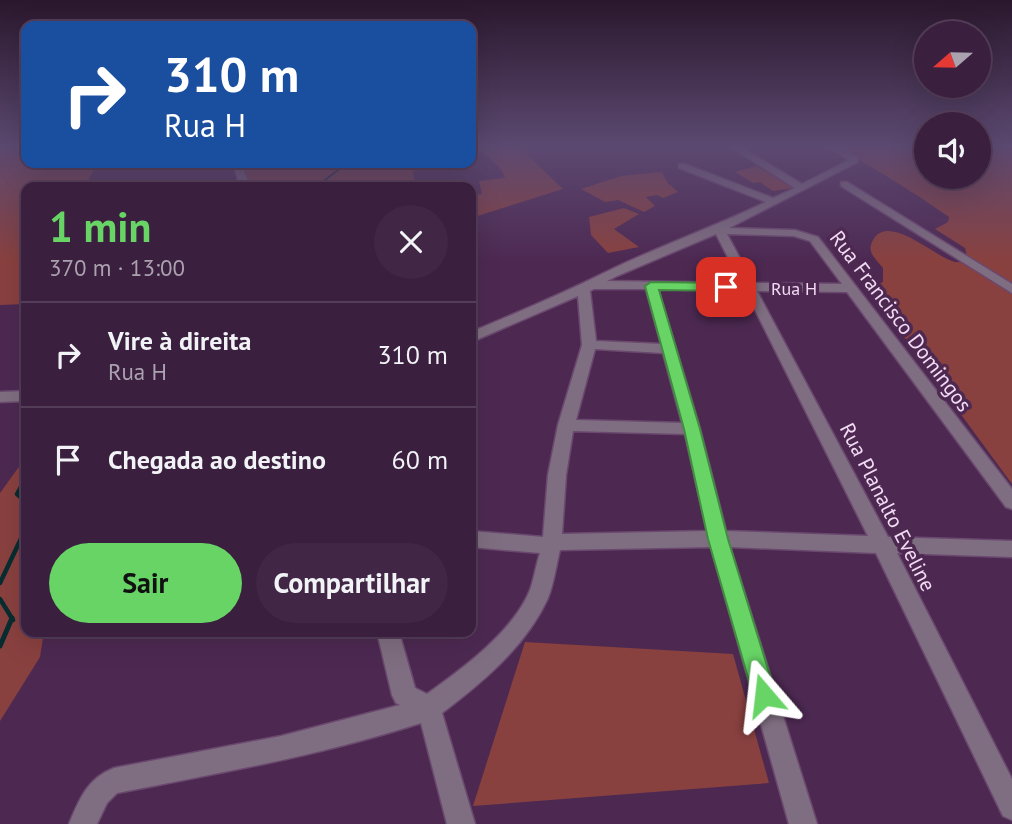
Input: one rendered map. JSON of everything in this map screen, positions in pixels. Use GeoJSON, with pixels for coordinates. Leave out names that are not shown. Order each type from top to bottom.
{"type":"FeatureCollection","features":[{"type":"Feature","properties":{"kind":"street"},"geometry":{"type":"LineString","coordinates":[[729,184],[774,202]]}},
{"type":"Feature","properties":{"kind":"street"},"geometry":{"type":"LineString","coordinates":[[797,184],[803,188]]}},
{"type":"Feature","properties":{"kind":"street"},"geometry":{"type":"LineString","coordinates":[[476,335],[613,273],[720,230],[810,184]]}},
{"type":"Feature","properties":{"kind":"street"},"geometry":{"type":"LineString","coordinates":[[845,184],[1012,289]]}},
{"type":"Feature","properties":{"kind":"street","name":"Rua Planalto Eveline"},"geometry":{"type":"LineString","coordinates":[[720,230],[882,544],[1012,807]]}},
{"type":"Feature","properties":{"kind":"street","name":"Rua Francisco Domingos"},"geometry":{"type":"LineString","coordinates":[[720,230],[807,236],[814,239],[1012,502]]}},
{"type":"Feature","properties":{"kind":"street"},"geometry":{"type":"LineString","coordinates":[[651,286],[692,429],[718,539],[803,824]]}},
{"type":"Feature","properties":{"kind":"street"},"geometry":{"type":"LineString","coordinates":[[83,824],[94,797],[104,785],[367,728],[429,708],[477,672],[522,623],[539,594],[552,544],[557,475],[566,425],[589,345],[587,287]]}},
{"type":"Feature","properties":{"kind":"street","name":"Rua H"},"geometry":{"type":"LineString","coordinates":[[587,287],[852,288]]}},
{"type":"Feature","properties":{"kind":"street"},"geometry":{"type":"LineString","coordinates":[[589,345],[669,349]]}},
{"type":"Feature","properties":{"kind":"street"},"geometry":{"type":"LineString","coordinates":[[0,397],[21,396]]}},
{"type":"Feature","properties":{"kind":"street"},"geometry":{"type":"LineString","coordinates":[[566,425],[692,429]]}},
{"type":"Feature","properties":{"kind":"street"},"geometry":{"type":"LineString","coordinates":[[476,540],[535,546],[574,540],[718,539],[1012,549]]}},
{"type":"Feature","properties":{"kind":"street"},"geometry":{"type":"LineString","coordinates":[[389,637],[393,654],[401,668],[404,695],[429,708],[461,824]]}},
{"type":"Feature","properties":{"kind":"shaded area"},"geometry":{"type":"Polygon","coordinates":[[[0,184],[21,184],[21,304],[0,305],[0,184]]]}},
{"type":"Feature","properties":{"kind":"shaded area"},"geometry":{"type":"Polygon","coordinates":[[[480,184],[558,184],[563,189],[476,216],[476,195],[482,194],[480,184]]]}},
{"type":"Feature","properties":{"kind":"shaded area"},"geometry":{"type":"Polygon","coordinates":[[[595,184],[670,184],[678,192],[663,198],[657,195],[646,197],[655,206],[644,212],[618,200],[605,202],[581,189],[595,184]]]}},
{"type":"Feature","properties":{"kind":"shaded area"},"geometry":{"type":"Polygon","coordinates":[[[764,184],[787,184],[793,188],[773,191],[764,184]]]}},
{"type":"Feature","properties":{"kind":"shaded area"},"geometry":{"type":"Polygon","coordinates":[[[900,184],[914,184],[914,189],[991,189],[991,184],[1012,184],[1012,484],[905,338],[865,291],[883,282],[883,268],[872,255],[870,248],[880,233],[900,233],[952,261],[968,261],[965,248],[935,229],[948,222],[949,217],[900,184]]]}},
{"type":"Feature","properties":{"kind":"shaded area"},"geometry":{"type":"Polygon","coordinates":[[[624,208],[639,214],[614,229],[639,247],[608,253],[591,235],[589,217],[624,208]]]}},
{"type":"Feature","properties":{"kind":"shaded area"},"geometry":{"type":"Polygon","coordinates":[[[21,464],[21,637],[43,637],[40,657],[0,721],[0,493],[21,464]]]}},
{"type":"Feature","properties":{"kind":"shaded area"},"geometry":{"type":"Polygon","coordinates":[[[525,642],[733,654],[769,783],[473,806],[525,642]]]}},
{"type":"Feature","properties":{"kind":"waterway"},"geometry":{"type":"LineString","coordinates":[[21,487],[17,494],[21,498]]}},
{"type":"Feature","properties":{"kind":"waterway"},"geometry":{"type":"LineString","coordinates":[[0,583],[21,539]]}},
{"type":"Feature","properties":{"kind":"waterway"},"geometry":{"type":"LineString","coordinates":[[0,599],[12,618]]}},
{"type":"Feature","properties":{"kind":"waterway"},"geometry":{"type":"LineString","coordinates":[[0,646],[12,618]]}},
{"type":"Feature","properties":{"kind":"route"},"geometry":{"type":"LineString","coordinates":[[726,287],[651,286],[692,429],[718,539],[764,695]]}}]}
